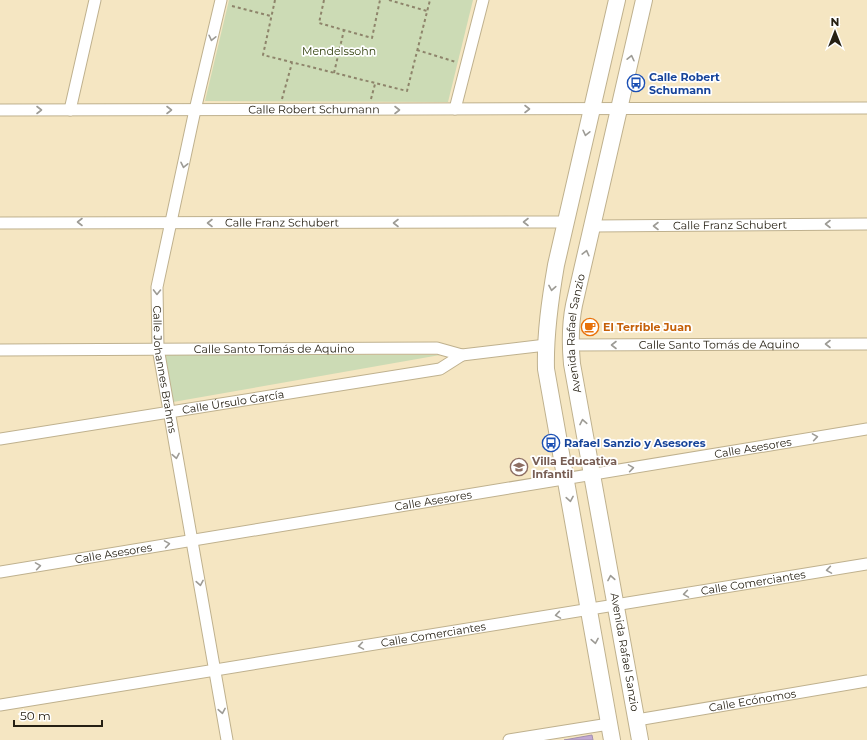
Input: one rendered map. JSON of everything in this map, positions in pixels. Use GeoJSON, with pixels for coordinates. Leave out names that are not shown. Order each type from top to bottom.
{"type":"FeatureCollection","features":[{"type":"Feature","properties":{"kind":"main road"},"geometry":{"type":"LineString","coordinates":[[612,740],[546,369],[546,345],[550,302],[565,222],[617,0]]}},
{"type":"Feature","properties":{"kind":"main road","name":"Avenida Rafael Sanzio"},"geometry":{"type":"LineString","coordinates":[[640,740],[572,364],[570,325],[644,0]]}},
{"type":"Feature","properties":{"kind":"street"},"geometry":{"type":"LineString","coordinates":[[70,110],[95,0]]}},
{"type":"Feature","properties":{"kind":"street"},"geometry":{"type":"LineString","coordinates":[[455,109],[483,0]]}},
{"type":"Feature","properties":{"kind":"street","name":"Calle Johannes Brahms"},"geometry":{"type":"LineString","coordinates":[[220,2],[157,287],[158,348],[227,740]]}},
{"type":"Feature","properties":{"kind":"street","name":"Calle Robert Schumann"},"geometry":{"type":"LineString","coordinates":[[0,110],[867,108]]}},
{"type":"Feature","properties":{"kind":"street","name":"Calle Franz Schubert"},"geometry":{"type":"LineString","coordinates":[[0,223],[565,222]]}},
{"type":"Feature","properties":{"kind":"street","name":"Calle Franz Schubert"},"geometry":{"type":"LineString","coordinates":[[593,226],[867,224]]}},
{"type":"Feature","properties":{"kind":"street","name":"Calle Santo Tomás de Aquino"},"geometry":{"type":"LineString","coordinates":[[570,345],[867,344]]}},
{"type":"Feature","properties":{"kind":"street","name":"Calle Santo Tomás de Aquino"},"geometry":{"type":"LineString","coordinates":[[0,350],[158,348],[437,348],[462,355],[546,345]]}},
{"type":"Feature","properties":{"kind":"street","name":"Calle Úrsulo García"},"geometry":{"type":"LineString","coordinates":[[0,439],[440,368],[462,355]]}},
{"type":"Feature","properties":{"kind":"street","name":"Calle Asesores"},"geometry":{"type":"LineString","coordinates":[[0,572],[867,429]]}},
{"type":"Feature","properties":{"kind":"street","name":"Calle Comerciantes"},"geometry":{"type":"LineString","coordinates":[[0,705],[867,564]]}},
{"type":"Feature","properties":{"kind":"street","name":"Calle Ecónomos"},"geometry":{"type":"LineString","coordinates":[[637,720],[867,681]]}},
{"type":"Feature","properties":{"kind":"street"},"geometry":{"type":"LineString","coordinates":[[509,740],[609,724]]}},
{"type":"Feature","properties":{"kind":"path"},"geometry":{"type":"LineString","coordinates":[[275,0],[262,55],[407,91],[430,0]]}},
{"type":"Feature","properties":{"kind":"path"},"geometry":{"type":"LineString","coordinates":[[324,0],[319,23],[372,38],[380,0]]}},
{"type":"Feature","properties":{"kind":"path"},"geometry":{"type":"LineString","coordinates":[[389,0],[427,11]]}},
{"type":"Feature","properties":{"kind":"path"},"geometry":{"type":"LineString","coordinates":[[220,2],[271,16]]}},
{"type":"Feature","properties":{"kind":"path"},"geometry":{"type":"LineString","coordinates":[[334,73],[344,30]]}},
{"type":"Feature","properties":{"kind":"path"},"geometry":{"type":"LineString","coordinates":[[417,50],[467,65]]}},
{"type":"Feature","properties":{"kind":"path"},"geometry":{"type":"LineString","coordinates":[[279,110],[292,62]]}},
{"type":"Feature","properties":{"kind":"path"},"geometry":{"type":"LineString","coordinates":[[369,110],[375,83]]}},
{"type":"Feature","properties":{"kind":"green space","name":"Mendelssohn"},"geometry":{"type":"Polygon","coordinates":[[[229,0],[473,0],[448,102],[205,101],[229,0]]]}},
{"type":"Feature","properties":{"kind":"green space"},"geometry":{"type":"Polygon","coordinates":[[[164,355],[440,355],[173,402],[164,355]]]}},
{"type":"Feature","properties":{"kind":"building"},"geometry":{"type":"Polygon","coordinates":[[[592,735],[593,740],[564,740],[592,735]]]}},
{"type":"Feature","properties":{"kind":"place","name":"Calle Robert Schumann"},"geometry":{"type":"Point","coordinates":[636,83]}},
{"type":"Feature","properties":{"kind":"place","name":"El Terrible Juan"},"geometry":{"type":"Point","coordinates":[590,327]}},
{"type":"Feature","properties":{"kind":"place","name":"Rafael Sanzio y Asesores"},"geometry":{"type":"Point","coordinates":[551,443]}},
{"type":"Feature","properties":{"kind":"place","name":"Villa Educativa Infantil"},"geometry":{"type":"Point","coordinates":[519,467]}}]}
